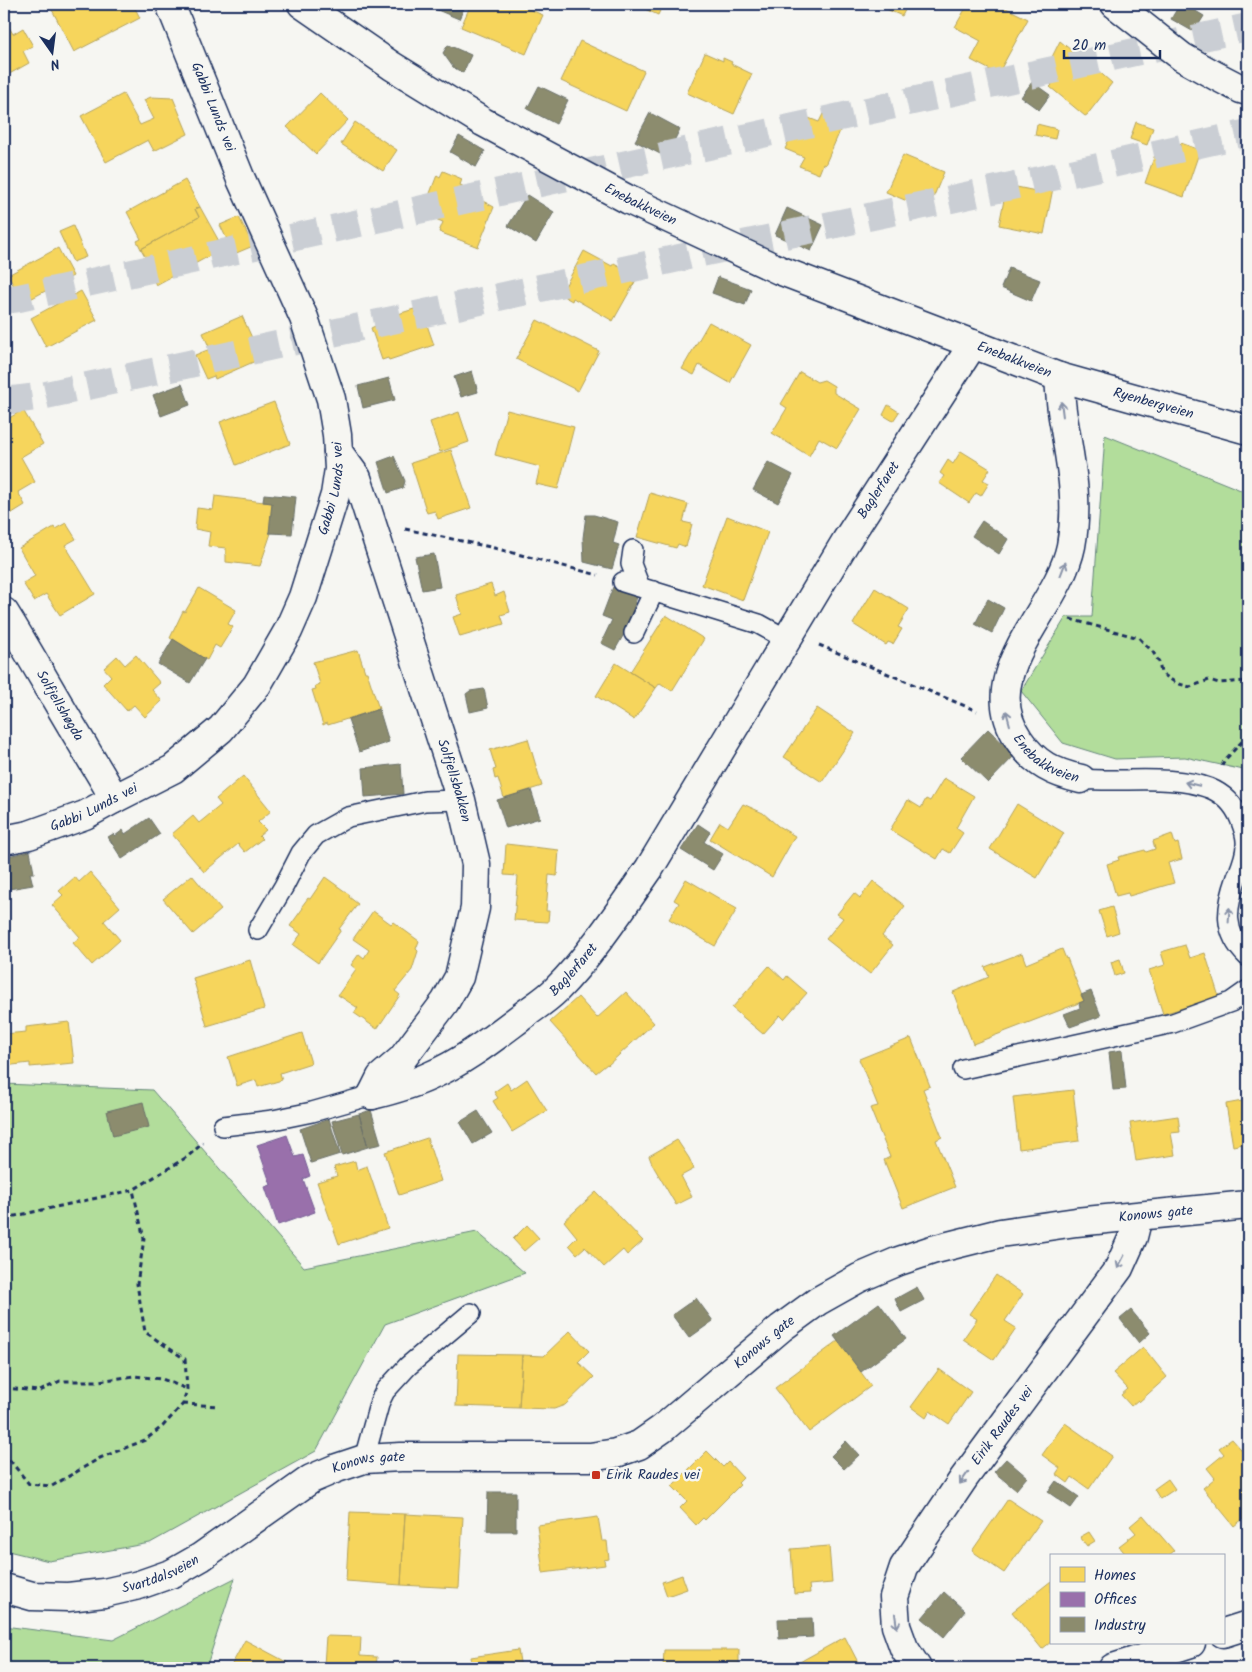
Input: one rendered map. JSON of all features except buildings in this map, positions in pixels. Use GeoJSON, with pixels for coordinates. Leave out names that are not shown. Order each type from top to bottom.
{"type":"FeatureCollection","features":[{"type":"Feature","properties":{"kind":"street","name":"Gabbi Lunds vei"},"geometry":{"type":"LineString","coordinates":[[4,840],[29,835],[85,815],[173,769],[221,729],[257,685],[288,631],[303,597],[335,495],[339,469],[337,435],[331,399],[304,318],[240,177],[170,4]]}},
{"type":"Feature","properties":{"kind":"street","name":"Enebakkveien"},"geometry":{"type":"LineString","coordinates":[[302,4],[392,66],[483,122],[629,200],[778,270],[1059,377],[1063,421],[1072,468],[1075,519],[1070,548],[1058,582],[1014,658],[1007,682],[1006,712],[1008,721],[1026,752],[1038,763],[1062,775],[1081,779]]}},
{"type":"Feature","properties":{"kind":"street"},"geometry":{"type":"LineString","coordinates":[[1115,4],[1182,57],[1241,89],[1248,90]]}},
{"type":"Feature","properties":{"kind":"street","name":"Baglerfaret"},"geometry":{"type":"LineString","coordinates":[[372,1095],[403,1087],[457,1062],[492,1039],[555,991],[578,964],[649,869],[800,641],[846,541],[973,344]]}},
{"type":"Feature","properties":{"kind":"street","name":"Ryenbergveien"},"geometry":{"type":"LineString","coordinates":[[1059,377],[1248,430]]}},
{"type":"Feature","properties":{"kind":"street","name":"Solfjellsbakken"},"geometry":{"type":"LineString","coordinates":[[338,452],[356,478],[461,800],[476,864],[475,908],[459,977],[445,1002],[402,1059],[381,1078],[372,1095]]}},
{"type":"Feature","properties":{"kind":"street","name":"Solfjellshøgda"},"geometry":{"type":"LineString","coordinates":[[4,612],[104,778],[114,799]]}},
{"type":"Feature","properties":{"kind":"street","name":"Konows gate"},"geometry":{"type":"LineString","coordinates":[[296,1488],[336,1468],[364,1459],[401,1457],[590,1457],[616,1453],[639,1444],[662,1429],[781,1328],[818,1301],[859,1278],[932,1250],[972,1239],[1037,1227],[1248,1205]]}},
{"type":"Feature","properties":{"kind":"street","name":"Eirik Raudes vei"},"geometry":{"type":"LineString","coordinates":[[917,1668],[909,1659],[896,1626],[894,1597],[904,1567],[964,1478],[1119,1268],[1133,1237],[1138,1217]]}},
{"type":"Feature","properties":{"kind":"street","name":"Svartdalsveien"},"geometry":{"type":"LineString","coordinates":[[4,1588],[32,1596],[68,1598],[104,1594],[139,1585],[173,1573],[201,1557],[296,1488]]}},
{"type":"Feature","properties":{"kind":"street"},"geometry":{"type":"LineString","coordinates":[[1224,1633],[1248,1625]]}},
{"type":"Feature","properties":{"kind":"street"},"geometry":{"type":"LineString","coordinates":[[1113,1668],[1188,1644]]}},
{"type":"Feature","properties":{"kind":"lane"},"geometry":{"type":"LineString","coordinates":[[633,550],[631,564],[639,587],[634,633]]}},
{"type":"Feature","properties":{"kind":"lane"},"geometry":{"type":"LineString","coordinates":[[639,587],[759,624],[800,641]]}},
{"type":"Feature","properties":{"kind":"lane","name":"Enebakkveien"},"geometry":{"type":"LineString","coordinates":[[1081,779],[1181,782],[1213,790],[1233,803],[1245,832],[1246,844],[1244,860],[1227,912],[1228,924],[1241,950],[1248,957]]}},
{"type":"Feature","properties":{"kind":"lane"},"geometry":{"type":"LineString","coordinates":[[258,930],[284,886],[300,853],[316,835],[348,818],[425,801],[461,800]]}},
{"type":"Feature","properties":{"kind":"lane"},"geometry":{"type":"LineString","coordinates":[[963,1068],[1173,1024],[1231,1002],[1248,990]]}},
{"type":"Feature","properties":{"kind":"lane","name":"Baglerfaret"},"geometry":{"type":"LineString","coordinates":[[223,1126],[273,1120],[312,1112],[372,1095]]}},
{"type":"Feature","properties":{"kind":"lane"},"geometry":{"type":"LineString","coordinates":[[364,1459],[380,1401],[385,1391],[408,1366],[471,1313]]}},
{"type":"Feature","properties":{"kind":"path"},"geometry":{"type":"LineString","coordinates":[[397,527],[490,547],[639,587]]}},
{"type":"Feature","properties":{"kind":"path"},"geometry":{"type":"LineString","coordinates":[[1040,615],[1061,616],[1139,638],[1153,652],[1159,662],[1161,673],[1176,683],[1190,687],[1209,680],[1220,683],[1248,681]]}},
{"type":"Feature","properties":{"kind":"path"},"geometry":{"type":"LineString","coordinates":[[800,641],[984,714]]}},
{"type":"Feature","properties":{"kind":"path"},"geometry":{"type":"LineString","coordinates":[[1213,790],[1224,760],[1248,735]]}},
{"type":"Feature","properties":{"kind":"path"},"geometry":{"type":"LineString","coordinates":[[4,1216],[15,1216],[133,1190],[187,1157],[223,1126]]}},
{"type":"Feature","properties":{"kind":"path"},"geometry":{"type":"LineString","coordinates":[[4,1453],[29,1484],[52,1486],[100,1458],[145,1440],[163,1426],[183,1404],[187,1389],[185,1359],[145,1332],[137,1284],[144,1239],[133,1190]]}},
{"type":"Feature","properties":{"kind":"path"},"geometry":{"type":"LineString","coordinates":[[4,1388],[40,1392],[60,1381],[98,1381],[134,1376],[162,1380],[187,1389]]}},
{"type":"Feature","properties":{"kind":"path"},"geometry":{"type":"LineString","coordinates":[[183,1404],[218,1406]]}},
{"type":"Feature","properties":{"kind":"green space"},"geometry":{"type":"Polygon","coordinates":[[[1105,435],[1248,493],[1248,771],[1185,757],[1115,759],[1063,743],[1021,691],[1066,617],[1092,617],[1105,435]]]}},
{"type":"Feature","properties":{"kind":"green space"},"geometry":{"type":"Polygon","coordinates":[[[4,1084],[152,1090],[304,1267],[477,1232],[525,1273],[385,1324],[316,1451],[150,1543],[49,1561],[4,1550],[4,1084]]]}},
{"type":"Feature","properties":{"kind":"green space"},"geometry":{"type":"Polygon","coordinates":[[[235,1578],[206,1668],[4,1668],[4,1626],[113,1640],[235,1578]]]}},
{"type":"Feature","properties":{"kind":"tunnel"},"geometry":{"type":"LineString","coordinates":[[4,300],[1248,27]]}},
{"type":"Feature","properties":{"kind":"tunnel"},"geometry":{"type":"LineString","coordinates":[[4,401],[37,397],[1090,169],[1248,133]]}},
{"type":"Feature","properties":{"kind":"place","name":"Eirik Raudes vei"},"geometry":{"type":"Point","coordinates":[596,1475]}}]}
